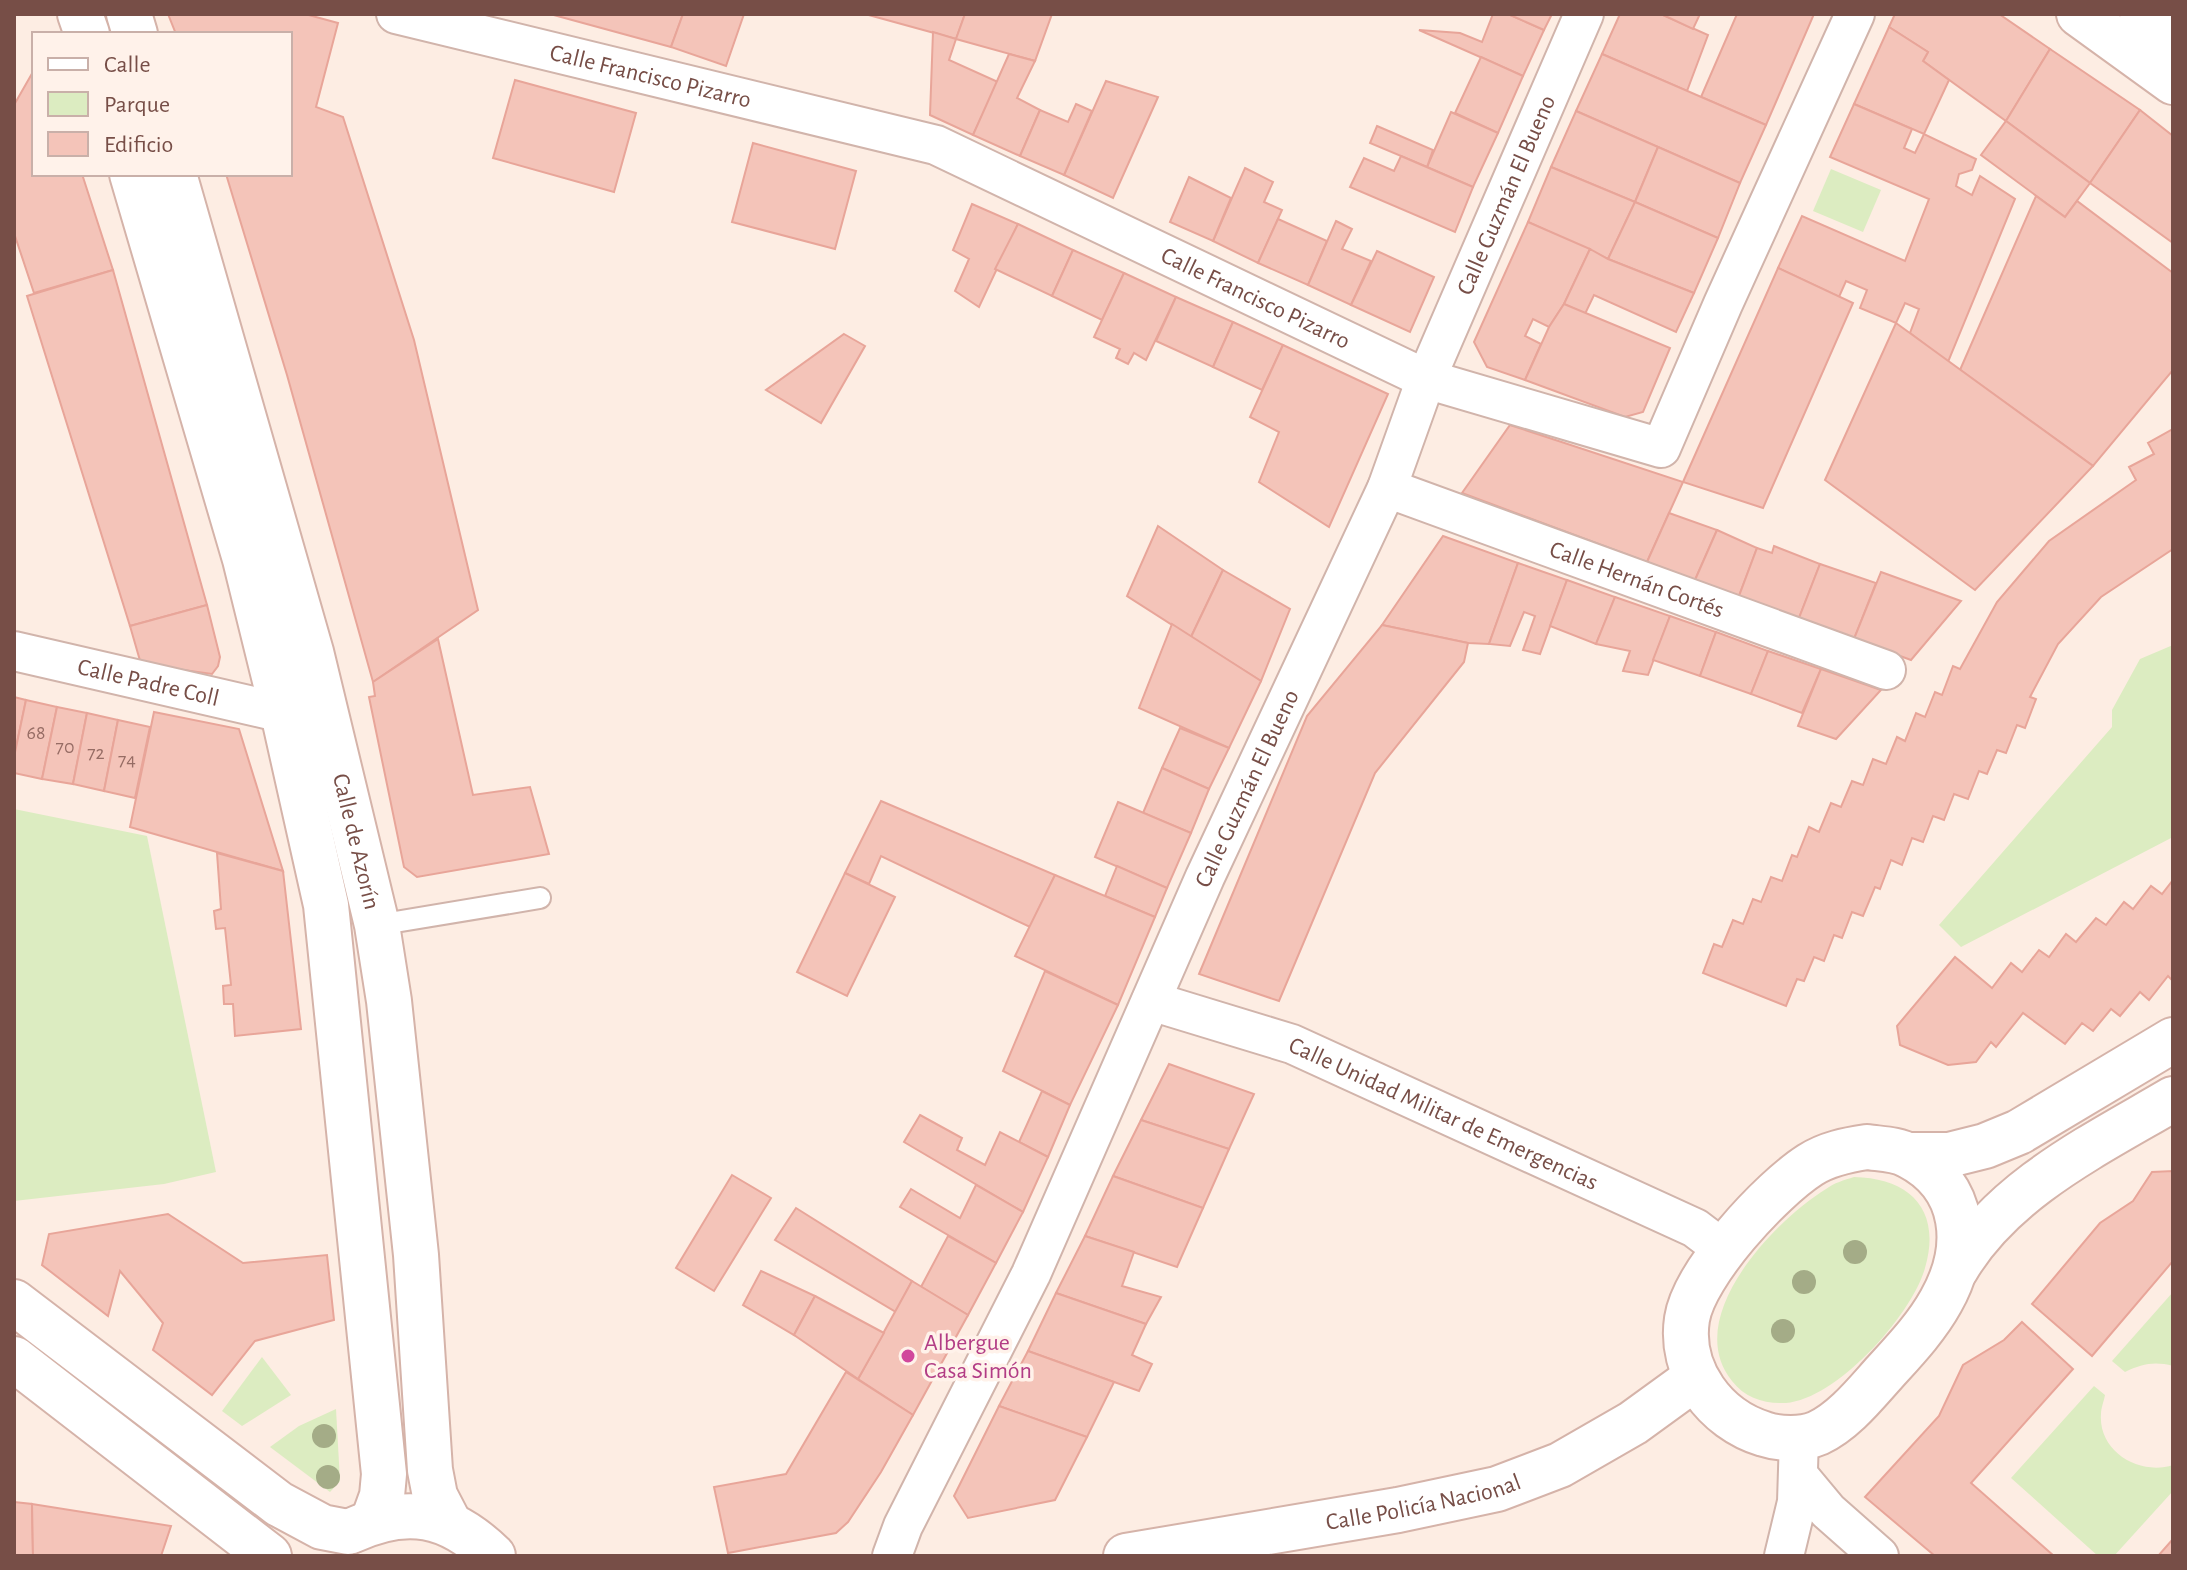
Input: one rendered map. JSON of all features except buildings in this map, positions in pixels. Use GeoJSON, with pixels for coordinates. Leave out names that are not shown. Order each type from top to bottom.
{"type":"FeatureCollection","features":[{"type":"Feature","properties":{"kind":"main road"},"geometry":{"type":"LineString","coordinates":[[2079,14],[2173,82]]}},
{"type":"Feature","properties":{"kind":"main road"},"geometry":{"type":"LineString","coordinates":[[2142,14],[2173,37]]}},
{"type":"Feature","properties":{"kind":"main road","name":"Calle de Azorín"},"geometry":{"type":"LineString","coordinates":[[133,176],[245,559],[326,905],[384,1474],[382,1496],[347,1536]]}},
{"type":"Feature","properties":{"kind":"main road","name":"Calle de Azorín"},"geometry":{"type":"LineString","coordinates":[[175,176],[311,652],[377,925],[389,1001],[416,1255],[430,1470],[435,1496],[449,1523]]}},
{"type":"Feature","properties":{"kind":"main road"},"geometry":{"type":"LineString","coordinates":[[2173,1040],[2019,1132],[1985,1146],[1949,1155],[1908,1155],[1867,1147],[1844,1151],[1812,1164],[1781,1187],[1749,1220],[1724,1250],[1698,1293],[1687,1316],[1686,1340],[1695,1378],[1726,1414],[1754,1431],[1775,1437],[1799,1456],[1818,1433],[1861,1398],[1921,1332],[1969,1246],[1988,1224],[2016,1199],[2079,1155],[2173,1099]]}},
{"type":"Feature","properties":{"kind":"main road"},"geometry":{"type":"LineString","coordinates":[[1908,1155],[1940,1180],[1951,1197],[1958,1214],[1960,1238],[1956,1269]]}},
{"type":"Feature","properties":{"kind":"main road"},"geometry":{"type":"LineString","coordinates":[[14,1302],[279,1504],[322,1527],[347,1536],[398,1515],[424,1516],[449,1523],[474,1537],[493,1556]]}},
{"type":"Feature","properties":{"kind":"main road"},"geometry":{"type":"LineString","coordinates":[[14,1359],[269,1556]]}},
{"type":"Feature","properties":{"kind":"main road","name":"Calle Policía Nacional"},"geometry":{"type":"LineString","coordinates":[[1126,1556],[1398,1510],[1497,1489],[1560,1465],[1633,1423],[1695,1378]]}},
{"type":"Feature","properties":{"kind":"street","name":"Calle Francisco Pizarro"},"geometry":{"type":"LineString","coordinates":[[396,14],[936,145],[1426,379],[1661,448],[1855,14]]}},
{"type":"Feature","properties":{"kind":"street","name":"Calle Guzmán El Bueno"},"geometry":{"type":"LineString","coordinates":[[892,1556],[903,1526],[1031,1274],[1205,877],[1387,488],[1426,379],[1584,14]]}},
{"type":"Feature","properties":{"kind":"street","name":"Calle Hernán Cortés"},"geometry":{"type":"LineString","coordinates":[[1387,488],[1886,670]]}},
{"type":"Feature","properties":{"kind":"street","name":"Calle Padre Coll"},"geometry":{"type":"LineString","coordinates":[[14,651],[283,713]]}},
{"type":"Feature","properties":{"kind":"street","name":"Calle Unidad Militar de Emergencias"},"geometry":{"type":"LineString","coordinates":[[1151,1001],[1292,1044],[1695,1228],[1724,1250]]}},
{"type":"Feature","properties":{"kind":"street"},"geometry":{"type":"LineString","coordinates":[[1784,1556],[1795,1515],[1799,1456]]}},
{"type":"Feature","properties":{"kind":"street"},"geometry":{"type":"LineString","coordinates":[[1799,1456],[1809,1492],[1879,1556]]}},
{"type":"Feature","properties":{"kind":"lane"},"geometry":{"type":"LineString","coordinates":[[377,925],[540,898]]}},
{"type":"Feature","properties":{"kind":"green space"},"geometry":{"type":"Polygon","coordinates":[[[1831,169],[1881,190],[1863,232],[1813,211],[1831,169]]]}},
{"type":"Feature","properties":{"kind":"green space"},"geometry":{"type":"Polygon","coordinates":[[[2173,645],[2173,837],[1961,947],[1939,925],[2112,727],[2112,710],[2140,659],[2173,645]]]}},
{"type":"Feature","properties":{"kind":"green space"},"geometry":{"type":"Polygon","coordinates":[[[14,809],[147,836],[216,1172],[164,1184],[14,1201],[14,809]]]}},
{"type":"Feature","properties":{"kind":"green space"},"geometry":{"type":"Polygon","coordinates":[[[1854,1177],[1891,1183],[1917,1201],[1925,1214],[1929,1247],[1917,1287],[1905,1308],[1870,1352],[1827,1387],[1806,1398],[1786,1403],[1749,1396],[1732,1381],[1719,1356],[1718,1329],[1726,1301],[1740,1273],[1782,1224],[1829,1187],[1854,1177]]]}},
{"type":"Feature","properties":{"kind":"green space"},"geometry":{"type":"Polygon","coordinates":[[[2173,1292],[2173,1366],[2148,1364],[2125,1372],[2112,1361],[2173,1292]]]}},
{"type":"Feature","properties":{"kind":"green space"},"geometry":{"type":"Polygon","coordinates":[[[262,1357],[291,1395],[242,1426],[222,1411],[262,1357]]]}},
{"type":"Feature","properties":{"kind":"green space"},"geometry":{"type":"Polygon","coordinates":[[[2094,1386],[2105,1395],[2101,1412],[2102,1428],[2114,1450],[2135,1464],[2160,1468],[2173,1465],[2173,1491],[2114,1556],[2098,1556],[2011,1478],[2094,1386]]]}},
{"type":"Feature","properties":{"kind":"green space"},"geometry":{"type":"Polygon","coordinates":[[[336,1409],[340,1481],[330,1492],[270,1447],[299,1426],[336,1409]]]}},
{"type":"Feature","properties":{"kind":"place","name":"Albergue Casa Simón"},"geometry":{"type":"Point","coordinates":[908,1356]}}]}
